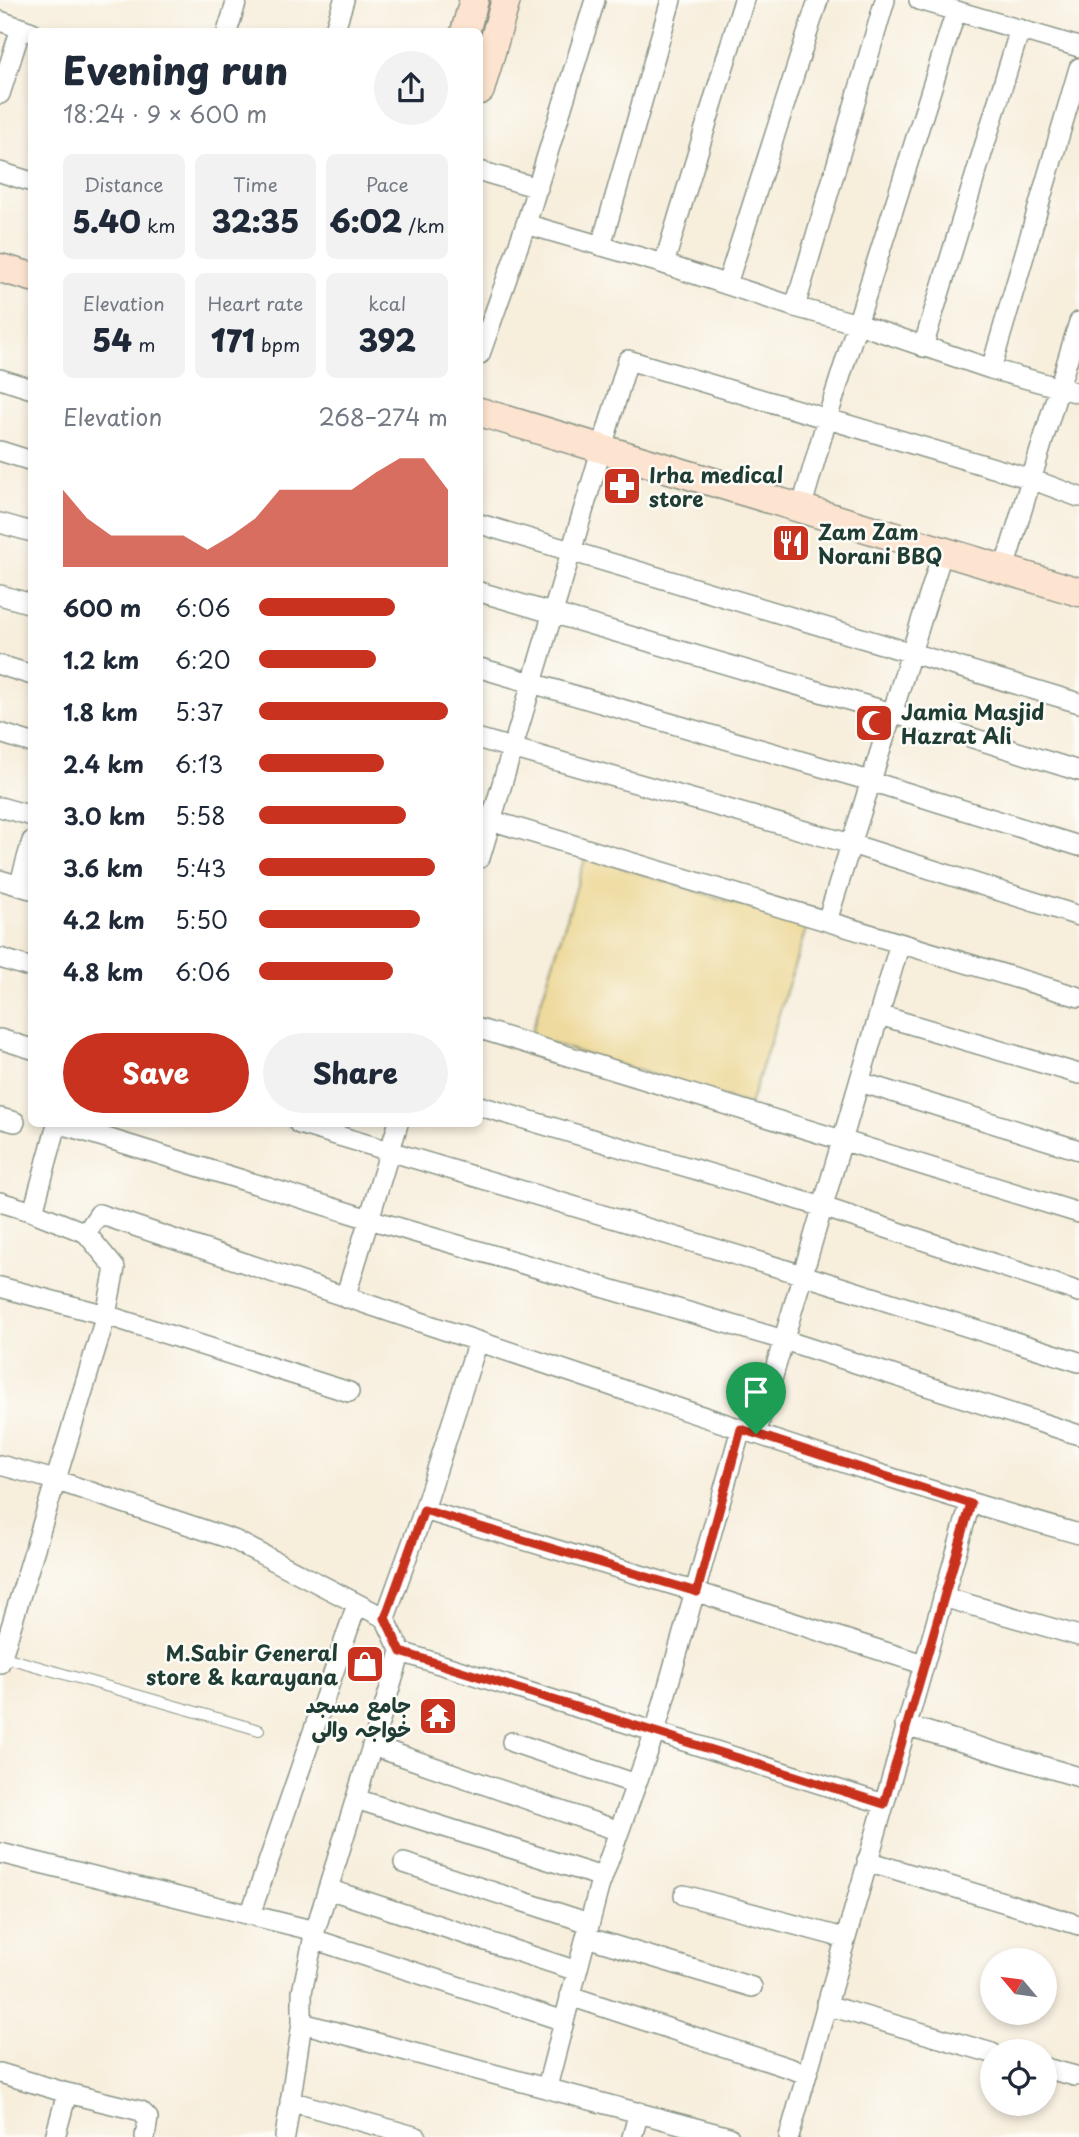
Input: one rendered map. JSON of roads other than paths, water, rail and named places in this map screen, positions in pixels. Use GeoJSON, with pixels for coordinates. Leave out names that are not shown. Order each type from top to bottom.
{"type":"FeatureCollection","features":[{"type":"Feature","properties":{"kind":"street"},"geometry":{"type":"LineString","coordinates":[[228,28],[237,0]]}},
{"type":"Feature","properties":{"kind":"street"},"geometry":{"type":"LineString","coordinates":[[335,28],[344,0]]}},
{"type":"Feature","properties":{"kind":"street"},"geometry":{"type":"LineString","coordinates":[[466,28],[474,0]]}},
{"type":"Feature","properties":{"kind":"street"},"geometry":{"type":"LineString","coordinates":[[483,80],[506,0]]}},
{"type":"Feature","properties":{"kind":"street"},"geometry":{"type":"LineString","coordinates":[[483,346],[538,188],[595,0]]}},
{"type":"Feature","properties":{"kind":"street"},"geometry":{"type":"LineString","coordinates":[[601,246],[671,0]]}},
{"type":"Feature","properties":{"kind":"street"},"geometry":{"type":"LineString","coordinates":[[664,264],[744,0]]}},
{"type":"Feature","properties":{"kind":"street"},"geometry":{"type":"LineString","coordinates":[[727,284],[818,0]]}},
{"type":"Feature","properties":{"kind":"street"},"geometry":{"type":"LineString","coordinates":[[795,307],[885,0]]}},
{"type":"Feature","properties":{"kind":"street"},"geometry":{"type":"LineString","coordinates":[[919,0],[1079,47]]}},
{"type":"Feature","properties":{"kind":"street"},"geometry":{"type":"LineString","coordinates":[[801,509],[956,11]]}},
{"type":"Feature","properties":{"kind":"street"},"geometry":{"type":"LineString","coordinates":[[0,21],[27,30],[0,94]]}},
{"type":"Feature","properties":{"kind":"street"},"geometry":{"type":"LineString","coordinates":[[923,347],[1020,29]]}},
{"type":"Feature","properties":{"kind":"street"},"geometry":{"type":"LineString","coordinates":[[991,369],[1079,68]]}},
{"type":"Feature","properties":{"kind":"street"},"geometry":{"type":"LineString","coordinates":[[0,172],[28,181]]}},
{"type":"Feature","properties":{"kind":"street"},"geometry":{"type":"LineString","coordinates":[[483,173],[538,188]]}},
{"type":"Feature","properties":{"kind":"street"},"geometry":{"type":"LineString","coordinates":[[526,224],[858,324],[991,369],[1079,393]]}},
{"type":"Feature","properties":{"kind":"street"},"geometry":{"type":"LineString","coordinates":[[0,268],[28,276]]}},
{"type":"Feature","properties":{"kind":"street"},"geometry":{"type":"LineString","coordinates":[[1004,569],[1079,322]]}},
{"type":"Feature","properties":{"kind":"street"},"geometry":{"type":"LineString","coordinates":[[1079,497],[1031,480],[628,360],[512,749],[485,819],[1079,997]]}},
{"type":"Feature","properties":{"kind":"street"},"geometry":{"type":"LineString","coordinates":[[0,379],[28,388]]}},
{"type":"Feature","properties":{"kind":"street"},"geometry":{"type":"LineString","coordinates":[[483,413],[1079,592]]}},
{"type":"Feature","properties":{"kind":"street"},"geometry":{"type":"LineString","coordinates":[[0,451],[28,460]]}},
{"type":"Feature","properties":{"kind":"street"},"geometry":{"type":"LineString","coordinates":[[0,523],[28,531]]}},
{"type":"Feature","properties":{"kind":"street"},"geometry":{"type":"LineString","coordinates":[[483,525],[1079,703]]}},
{"type":"Feature","properties":{"kind":"street"},"geometry":{"type":"LineString","coordinates":[[827,921],[943,551]]}},
{"type":"Feature","properties":{"kind":"street"},"geometry":{"type":"LineString","coordinates":[[483,593],[1079,771]]}},
{"type":"Feature","properties":{"kind":"street"},"geometry":{"type":"LineString","coordinates":[[0,595],[28,603]]}},
{"type":"Feature","properties":{"kind":"street"},"geometry":{"type":"LineString","coordinates":[[0,665],[28,674]]}},
{"type":"Feature","properties":{"kind":"street"},"geometry":{"type":"LineString","coordinates":[[483,669],[870,781],[1079,846]]}},
{"type":"Feature","properties":{"kind":"street"},"geometry":{"type":"LineString","coordinates":[[0,733],[28,742]]}},
{"type":"Feature","properties":{"kind":"street"},"geometry":{"type":"LineString","coordinates":[[483,740],[851,844],[1079,916]]}},
{"type":"Feature","properties":{"kind":"street"},"geometry":{"type":"LineString","coordinates":[[0,807],[28,815]]}},
{"type":"Feature","properties":{"kind":"street"},"geometry":{"type":"LineString","coordinates":[[17,885],[28,853]]}},
{"type":"Feature","properties":{"kind":"street"},"geometry":{"type":"LineString","coordinates":[[547,2087],[602,1877],[655,1732],[749,1432],[783,1340],[900,943]]}},
{"type":"Feature","properties":{"kind":"street"},"geometry":{"type":"LineString","coordinates":[[0,958],[28,967]]}},
{"type":"Feature","properties":{"kind":"street"},"geometry":{"type":"LineString","coordinates":[[880,1014],[1079,1074]]}},
{"type":"Feature","properties":{"kind":"street"},"geometry":{"type":"LineString","coordinates":[[483,1030],[1079,1213]]}},
{"type":"Feature","properties":{"kind":"street"},"geometry":{"type":"LineString","coordinates":[[0,1039],[28,1048]]}},
{"type":"Feature","properties":{"kind":"street"},"geometry":{"type":"LineString","coordinates":[[860,1082],[1079,1150]]}},
{"type":"Feature","properties":{"kind":"street"},"geometry":{"type":"LineString","coordinates":[[483,1107],[823,1207],[1079,1292]]}},
{"type":"Feature","properties":{"kind":"street"},"geometry":{"type":"LineString","coordinates":[[33,1212],[58,1127]]}},
{"type":"Feature","properties":{"kind":"street"},"geometry":{"type":"LineString","coordinates":[[69,1127],[369,1219],[783,1340],[1079,1435]]}},
{"type":"Feature","properties":{"kind":"street"},"geometry":{"type":"LineString","coordinates":[[309,1127],[803,1275],[1079,1362]]}},
{"type":"Feature","properties":{"kind":"street"},"geometry":{"type":"LineString","coordinates":[[345,1298],[397,1127]]}},
{"type":"Feature","properties":{"kind":"street"},"geometry":{"type":"LineString","coordinates":[[0,1202],[86,1233],[115,1268],[106,1315],[1,1658]]}},
{"type":"Feature","properties":{"kind":"street"},"geometry":{"type":"LineString","coordinates":[[86,1233],[99,1214],[749,1432],[971,1504],[1079,1534]]}},
{"type":"Feature","properties":{"kind":"street"},"geometry":{"type":"LineString","coordinates":[[0,1287],[106,1315],[349,1392]]}},
{"type":"Feature","properties":{"kind":"street"},"geometry":{"type":"LineString","coordinates":[[385,1618],[424,1510],[478,1341]]}},
{"type":"Feature","properties":{"kind":"street"},"geometry":{"type":"LineString","coordinates":[[0,1465],[55,1480],[234,1540],[385,1618],[401,1652],[314,1935],[302,1992],[302,2023],[285,2137]]}},
{"type":"Feature","properties":{"kind":"street"},"geometry":{"type":"LineString","coordinates":[[789,2137],[905,1725],[971,1504]]}},
{"type":"Feature","properties":{"kind":"street"},"geometry":{"type":"LineString","coordinates":[[424,1510],[697,1592],[923,1664]]}},
{"type":"Feature","properties":{"kind":"street"},"geometry":{"type":"LineString","coordinates":[[943,1597],[1079,1636]]}},
{"type":"Feature","properties":{"kind":"street"},"geometry":{"type":"LineString","coordinates":[[250,1915],[357,1604]]}},
{"type":"Feature","properties":{"kind":"street"},"geometry":{"type":"LineString","coordinates":[[401,1652],[884,1804]]}},
{"type":"Feature","properties":{"kind":"street"},"geometry":{"type":"LineString","coordinates":[[905,1725],[1079,1777]]}},
{"type":"Feature","properties":{"kind":"street"},"geometry":{"type":"LineString","coordinates":[[512,1742],[636,1784]]}},
{"type":"Feature","properties":{"kind":"street"},"geometry":{"type":"LineString","coordinates":[[373,1745],[619,1831]]}},
{"type":"Feature","properties":{"kind":"street"},"geometry":{"type":"LineString","coordinates":[[356,1799],[602,1877]]}},
{"type":"Feature","properties":{"kind":"street"},"geometry":{"type":"LineString","coordinates":[[0,1853],[250,1915],[564,2021]]}},
{"type":"Feature","properties":{"kind":"street"},"geometry":{"type":"LineString","coordinates":[[867,1861],[1079,1925]]}},
{"type":"Feature","properties":{"kind":"street"},"geometry":{"type":"LineString","coordinates":[[404,1863],[752,1987]]}},
{"type":"Feature","properties":{"kind":"street"},"geometry":{"type":"LineString","coordinates":[[328,1889],[577,1970]]}},
{"type":"Feature","properties":{"kind":"street"},"geometry":{"type":"LineString","coordinates":[[684,1895],[844,1938]]}},
{"type":"Feature","properties":{"kind":"street"},"geometry":{"type":"LineString","coordinates":[[570,1996],[807,2074]]}},
{"type":"Feature","properties":{"kind":"street"},"geometry":{"type":"LineString","coordinates":[[826,2005],[980,2050]]}},
{"type":"Feature","properties":{"kind":"street"},"geometry":{"type":"LineString","coordinates":[[302,2023],[729,2137]]}},
{"type":"Feature","properties":{"kind":"street"},"geometry":{"type":"LineString","coordinates":[[1057,2071],[1075,2076]]}},
{"type":"Feature","properties":{"kind":"street"},"geometry":{"type":"LineString","coordinates":[[0,2073],[141,2111],[148,2118],[145,2137]]}},
{"type":"Feature","properties":{"kind":"street"},"geometry":{"type":"LineString","coordinates":[[55,2137],[67,2093]]}},
{"type":"Feature","properties":{"kind":"street"},"geometry":{"type":"LineString","coordinates":[[290,2101],[417,2137]]}},
{"type":"Feature","properties":{"kind":"street"},"geometry":{"type":"LineString","coordinates":[[632,2137],[639,2112]]}},
{"type":"Feature","properties":{"kind":"lane"},"geometry":{"type":"LineString","coordinates":[[1,1658],[260,1730]]}},
{"type":"Feature","properties":{"kind":"place","name":"Irha medical store"},"geometry":{"type":"Point","coordinates":[622,486]}},
{"type":"Feature","properties":{"kind":"place","name":"Zam Zam Norani BBQ"},"geometry":{"type":"Point","coordinates":[791,543]}},
{"type":"Feature","properties":{"kind":"place","name":"Jamia Masjid Hazrat Ali"},"geometry":{"type":"Point","coordinates":[874,723]}},
{"type":"Feature","properties":{"kind":"place","name":"M.Sabir General store & karayana"},"geometry":{"type":"Point","coordinates":[365,1664]}},
{"type":"Feature","properties":{"kind":"place","name":"جامع مسجد خواجہ والی"},"geometry":{"type":"Point","coordinates":[438,1716]}}]}
